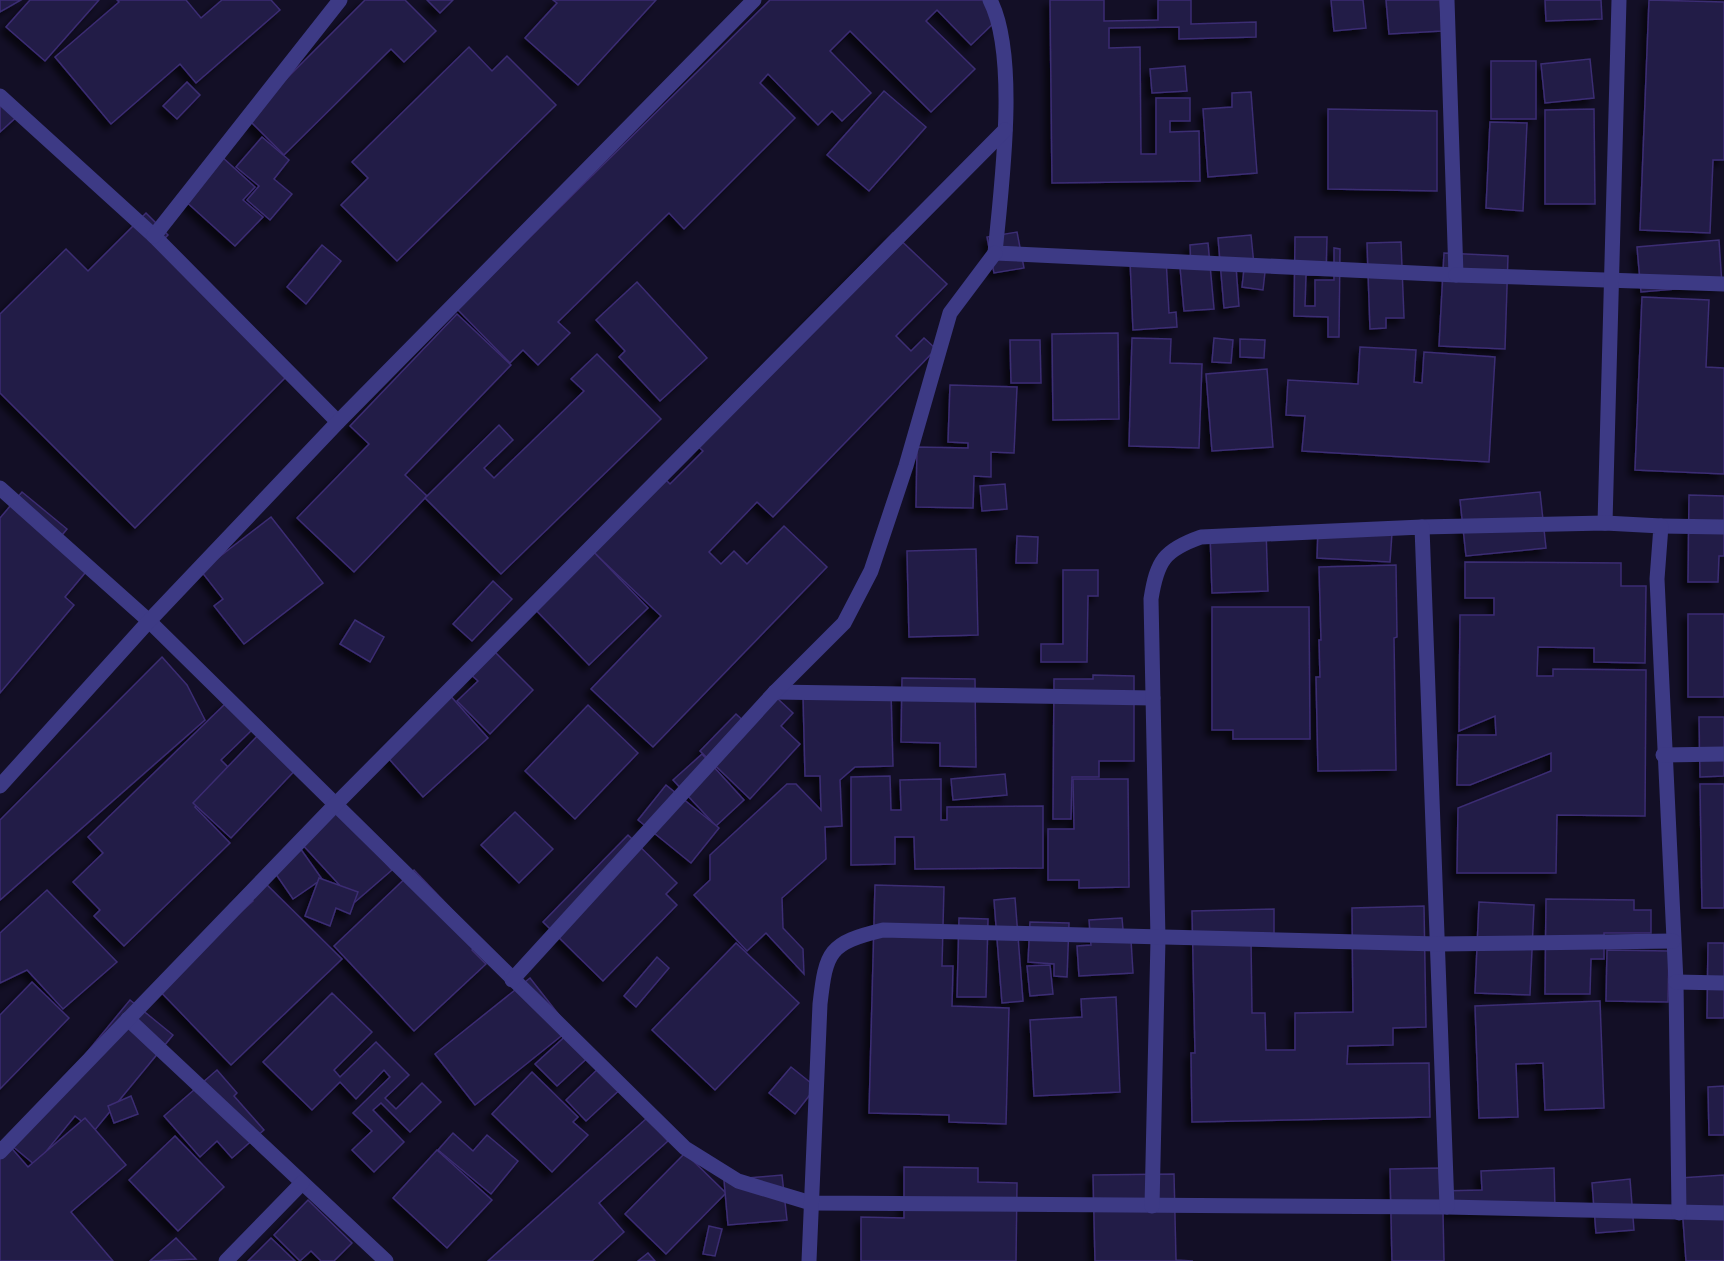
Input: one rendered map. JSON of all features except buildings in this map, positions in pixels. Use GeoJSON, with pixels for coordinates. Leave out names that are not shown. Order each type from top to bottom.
{"type":"FeatureCollection","features":[{"type":"Feature","properties":{"kind":"street"},"geometry":{"type":"LineString","coordinates":[[154,236],[340,0]]}},
{"type":"Feature","properties":{"kind":"street"},"geometry":{"type":"LineString","coordinates":[[0,786],[149,621],[338,422],[754,0]]}},
{"type":"Feature","properties":{"kind":"street"},"geometry":{"type":"LineString","coordinates":[[512,980],[775,693],[844,623],[871,571],[906,466],[950,313],[995,253],[1005,130],[1002,42],[995,9],[990,0]]}},
{"type":"Feature","properties":{"kind":"street"},"geometry":{"type":"LineString","coordinates":[[1447,0],[1456,275]]}},
{"type":"Feature","properties":{"kind":"street"},"geometry":{"type":"LineString","coordinates":[[1605,524],[1619,0]]}},
{"type":"Feature","properties":{"kind":"street"},"geometry":{"type":"LineString","coordinates":[[0,96],[154,236],[338,422]]}},
{"type":"Feature","properties":{"kind":"street"},"geometry":{"type":"LineString","coordinates":[[0,1152],[334,806],[1005,130]]}},
{"type":"Feature","properties":{"kind":"street"},"geometry":{"type":"LineString","coordinates":[[995,253],[1456,275],[1724,284]]}},
{"type":"Feature","properties":{"kind":"street"},"geometry":{"type":"LineString","coordinates":[[0,488],[149,621],[334,806],[685,1148],[738,1181],[811,1203],[1447,1207],[1724,1213]]}},
{"type":"Feature","properties":{"kind":"street"},"geometry":{"type":"LineString","coordinates":[[1152,1206],[1158,939],[1151,599],[1154,575],[1161,561],[1172,549],[1201,537],[1217,536],[1422,527],[1605,524],[1724,527]]}},
{"type":"Feature","properties":{"kind":"street"},"geometry":{"type":"LineString","coordinates":[[1661,526],[1657,579],[1676,982],[1679,1213]]}},
{"type":"Feature","properties":{"kind":"street"},"geometry":{"type":"LineString","coordinates":[[1422,527],[1447,1207]]}},
{"type":"Feature","properties":{"kind":"street"},"geometry":{"type":"LineString","coordinates":[[775,693],[1153,698]]}},
{"type":"Feature","properties":{"kind":"street"},"geometry":{"type":"LineString","coordinates":[[1664,755],[1724,754]]}},
{"type":"Feature","properties":{"kind":"street"},"geometry":{"type":"LineString","coordinates":[[808,1261],[820,1004],[825,965],[837,948],[854,937],[883,930],[1158,939],[1438,944],[1673,941]]}},
{"type":"Feature","properties":{"kind":"street"},"geometry":{"type":"LineString","coordinates":[[1676,982],[1724,983]]}},
{"type":"Feature","properties":{"kind":"street"},"geometry":{"type":"LineString","coordinates":[[128,1019],[386,1261]]}},
{"type":"Feature","properties":{"kind":"street"},"geometry":{"type":"LineString","coordinates":[[226,1261],[303,1183]]}}]}
